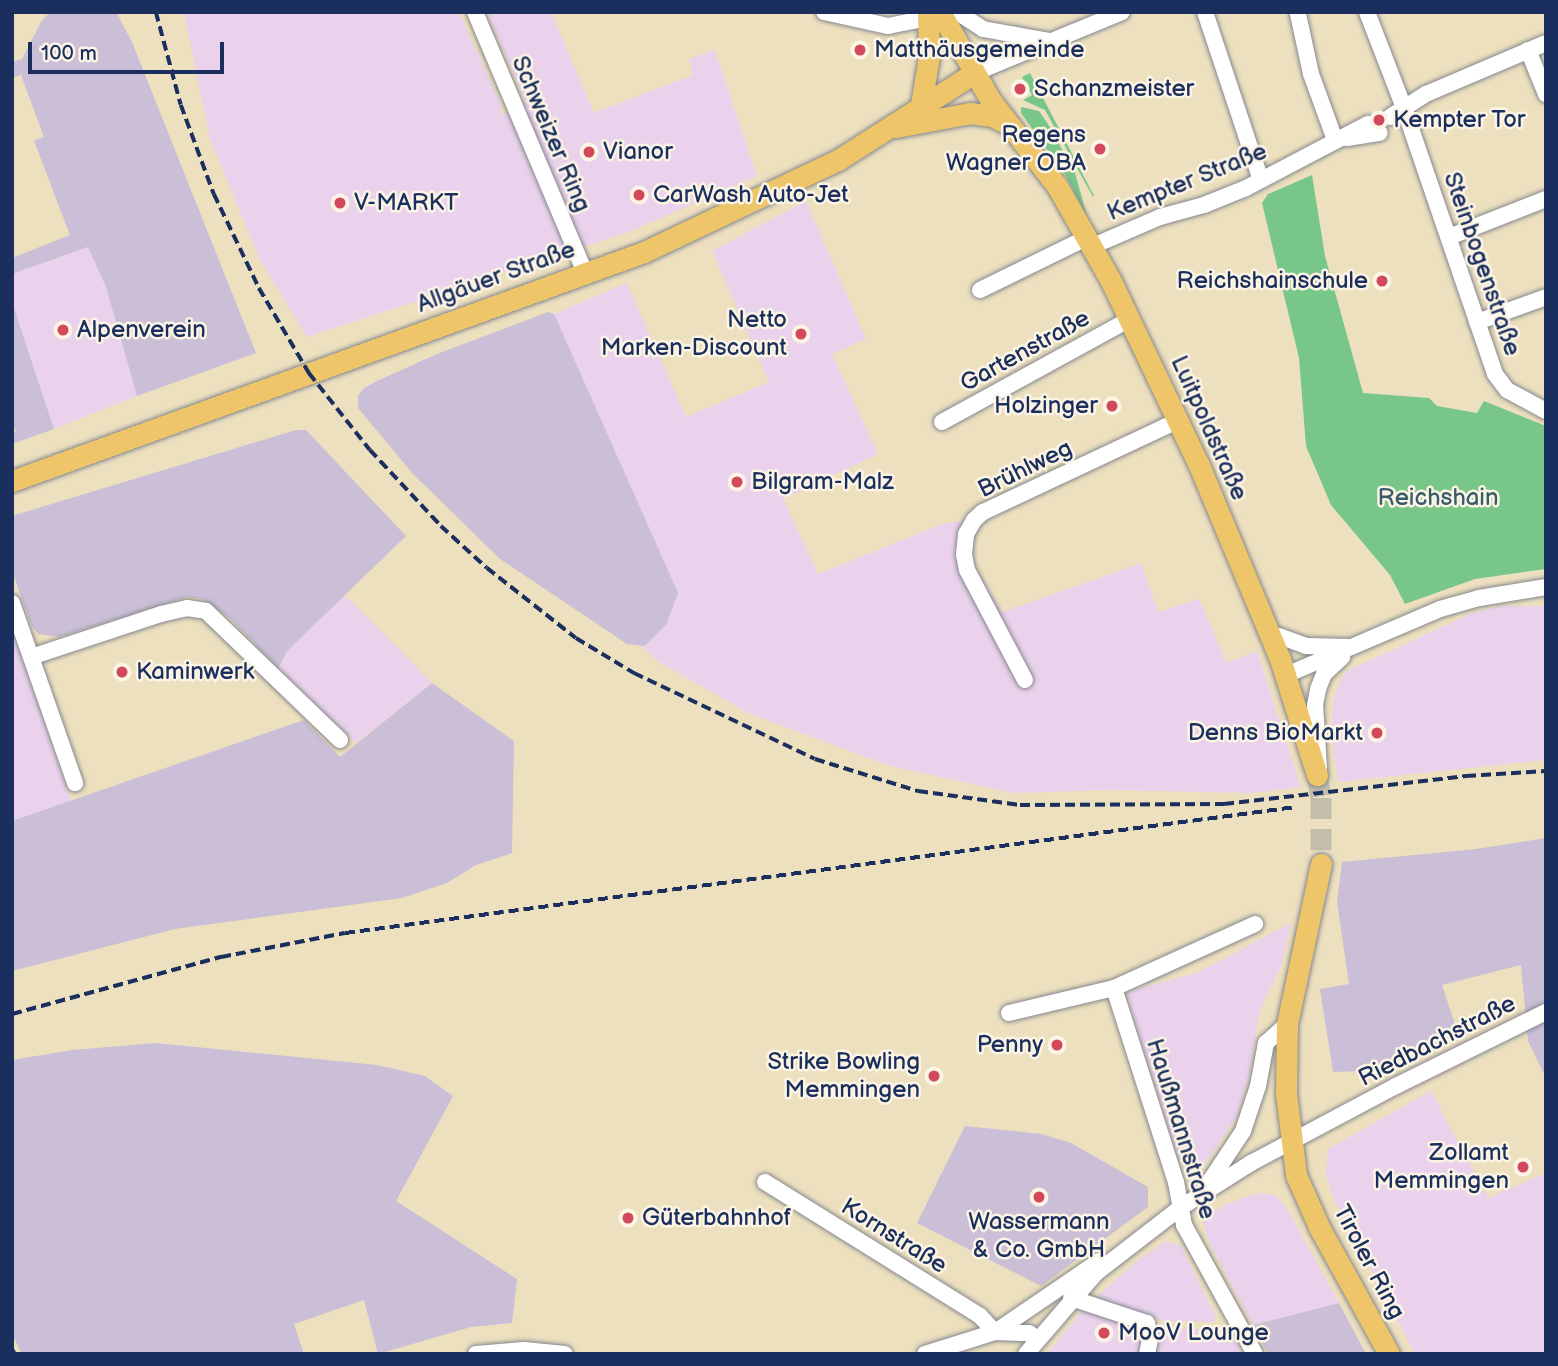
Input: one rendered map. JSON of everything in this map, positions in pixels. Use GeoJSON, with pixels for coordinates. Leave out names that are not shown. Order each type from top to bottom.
{"type":"FeatureCollection","features":[{"type":"Feature","properties":{"kind":"main road","name":"Luitpoldstraße"},"geometry":{"type":"LineString","coordinates":[[932,14],[1009,124],[1048,173],[1091,242],[1130,319],[1179,420],[1286,675],[1317,775]]}},
{"type":"Feature","properties":{"kind":"main road"},"geometry":{"type":"LineString","coordinates":[[921,104],[929,56],[932,14]]}},
{"type":"Feature","properties":{"kind":"main road","name":"Allgäuer Straße"},"geometry":{"type":"LineString","coordinates":[[12,481],[644,252],[790,184],[888,129],[921,104],[974,73]]}},
{"type":"Feature","properties":{"kind":"main road"},"geometry":{"type":"LineString","coordinates":[[888,129],[970,113],[992,116],[1009,124]]}},
{"type":"Feature","properties":{"kind":"main road"},"geometry":{"type":"LineString","coordinates":[[1262,617],[1279,636]]}},
{"type":"Feature","properties":{"kind":"main road"},"geometry":{"type":"LineString","coordinates":[[1287,1024],[1321,864]]}},
{"type":"Feature","properties":{"kind":"main road","name":"Tiroler Ring"},"geometry":{"type":"LineString","coordinates":[[1287,1024],[1285,1065],[1296,1175],[1390,1354]]}},
{"type":"Feature","properties":{"kind":"street","name":"Schweizer Ring"},"geometry":{"type":"LineString","coordinates":[[475,12],[585,273]]}},
{"type":"Feature","properties":{"kind":"street"},"geometry":{"type":"LineString","coordinates":[[824,12],[888,26],[932,14]]}},
{"type":"Feature","properties":{"kind":"street"},"geometry":{"type":"LineString","coordinates":[[957,12],[983,29],[1052,41]]}},
{"type":"Feature","properties":{"kind":"street"},"geometry":{"type":"LineString","coordinates":[[974,73],[1122,12]]}},
{"type":"Feature","properties":{"kind":"street"},"geometry":{"type":"LineString","coordinates":[[1205,12],[1261,180]]}},
{"type":"Feature","properties":{"kind":"street","name":"Steinbogenstraße"},"geometry":{"type":"LineString","coordinates":[[1367,12],[1386,122],[1449,237],[1477,322],[1502,385],[1546,411]]}},
{"type":"Feature","properties":{"kind":"street"},"geometry":{"type":"LineString","coordinates":[[1298,14],[1311,74],[1336,139]]}},
{"type":"Feature","properties":{"kind":"street","name":"Kempter Straße"},"geometry":{"type":"LineString","coordinates":[[980,290],[1091,242],[1204,205],[1261,180],[1336,139],[1386,122],[1426,94],[1546,43]]}},
{"type":"Feature","properties":{"kind":"street"},"geometry":{"type":"LineString","coordinates":[[1528,50],[1546,94]]}},
{"type":"Feature","properties":{"kind":"street"},"geometry":{"type":"LineString","coordinates":[[1449,237],[1546,199]]}},
{"type":"Feature","properties":{"kind":"street"},"geometry":{"type":"LineString","coordinates":[[1477,322],[1546,296]]}},
{"type":"Feature","properties":{"kind":"street","name":"Gartenstraße"},"geometry":{"type":"LineString","coordinates":[[942,422],[1130,319]]}},
{"type":"Feature","properties":{"kind":"street","name":"Brühlweg"},"geometry":{"type":"LineString","coordinates":[[1025,680],[967,570],[964,554],[966,534],[974,520],[983,512],[1179,420]]}},
{"type":"Feature","properties":{"kind":"street"},"geometry":{"type":"LineString","coordinates":[[1286,675],[1405,623],[1460,603],[1546,587]]}},
{"type":"Feature","properties":{"kind":"street"},"geometry":{"type":"LineString","coordinates":[[12,603],[75,783]]}},
{"type":"Feature","properties":{"kind":"street"},"geometry":{"type":"LineString","coordinates":[[31,656],[160,614],[187,608],[206,611],[340,740]]}},
{"type":"Feature","properties":{"kind":"street"},"geometry":{"type":"LineString","coordinates":[[1279,636],[1306,646],[1351,648]]}},
{"type":"Feature","properties":{"kind":"street"},"geometry":{"type":"LineString","coordinates":[[1317,775],[1320,759],[1315,705],[1318,689],[1324,674],[1351,648]]}},
{"type":"Feature","properties":{"kind":"street"},"geometry":{"type":"LineString","coordinates":[[1009,1013],[1114,988],[1255,923]]}},
{"type":"Feature","properties":{"kind":"street","name":"Haußmannstraße"},"geometry":{"type":"LineString","coordinates":[[1114,988],[1176,1182],[1184,1225],[1255,1354]]}},
{"type":"Feature","properties":{"kind":"street","name":"Riedbachstraße"},"geometry":{"type":"LineString","coordinates":[[1199,1195],[1292,1142],[1488,1039],[1546,1012]]}},
{"type":"Feature","properties":{"kind":"street"},"geometry":{"type":"LineString","coordinates":[[1026,1354],[1071,1298],[1119,1252],[1199,1195],[1243,1131],[1258,1086],[1266,1043],[1287,1024]]}},
{"type":"Feature","properties":{"kind":"street","name":"Kornstraße"},"geometry":{"type":"LineString","coordinates":[[765,1182],[980,1316],[995,1332]]}},
{"type":"Feature","properties":{"kind":"street"},"geometry":{"type":"LineString","coordinates":[[925,1354],[995,1332],[1089,1266],[1119,1252]]}},
{"type":"Feature","properties":{"kind":"street"},"geometry":{"type":"LineString","coordinates":[[1071,1298],[1147,1323],[1150,1339],[1147,1354]]}},
{"type":"Feature","properties":{"kind":"street"},"geometry":{"type":"LineString","coordinates":[[995,1332],[1029,1333],[1037,1339]]}},
{"type":"Feature","properties":{"kind":"street"},"geometry":{"type":"LineString","coordinates":[[476,1354],[565,1354]]}},
{"type":"Feature","properties":{"kind":"shaded area"},"geometry":{"type":"Polygon","coordinates":[[[50,12],[116,12],[132,42],[256,353],[137,396],[106,287],[88,247],[12,274],[12,258],[70,235],[34,141],[44,137],[21,75],[12,78],[12,62],[22,59],[41,22],[50,12]]]}},
{"type":"Feature","properties":{"kind":"shaded area"},"geometry":{"type":"Polygon","coordinates":[[[184,12],[459,12],[501,105],[500,115],[526,103],[487,12],[551,12],[594,113],[693,75],[689,59],[715,50],[757,176],[629,232],[307,337],[260,260],[210,139],[184,12]]]}},
{"type":"Feature","properties":{"kind":"shaded area"},"geometry":{"type":"Polygon","coordinates":[[[806,201],[866,339],[832,354],[878,454],[783,499],[818,574],[945,523],[964,521],[973,537],[974,565],[1003,612],[1141,563],[1158,612],[1199,599],[1227,663],[1257,651],[1301,787],[1251,793],[1111,790],[1012,793],[887,765],[748,713],[659,662],[640,645],[678,593],[554,314],[627,283],[686,417],[769,382],[712,251],[806,201]]]}},
{"type":"Feature","properties":{"kind":"shaded area"},"geometry":{"type":"Polygon","coordinates":[[[88,247],[106,287],[137,396],[54,429],[12,302],[12,274],[88,247]]]}},
{"type":"Feature","properties":{"kind":"shaded area"},"geometry":{"type":"Polygon","coordinates":[[[12,302],[54,429],[12,444],[12,433],[16,432],[12,422],[12,302]]]}},
{"type":"Feature","properties":{"kind":"shaded area"},"geometry":{"type":"Polygon","coordinates":[[[548,312],[554,314],[678,593],[666,625],[645,646],[627,644],[500,559],[413,474],[358,408],[358,396],[364,388],[377,381],[437,354],[548,312]]]}},
{"type":"Feature","properties":{"kind":"shaded area"},"geometry":{"type":"Polygon","coordinates":[[[296,430],[306,430],[406,536],[288,650],[278,668],[231,619],[203,599],[188,597],[59,637],[38,634],[31,625],[12,571],[12,516],[296,430]]]}},
{"type":"Feature","properties":{"kind":"shaded area"},"geometry":{"type":"Polygon","coordinates":[[[345,595],[432,683],[356,743],[278,668],[288,650],[345,595]]]}},
{"type":"Feature","properties":{"kind":"shaded area"},"geometry":{"type":"Polygon","coordinates":[[[1500,606],[1546,606],[1546,760],[1338,782],[1331,733],[1333,700],[1347,671],[1472,613],[1500,606]]]}},
{"type":"Feature","properties":{"kind":"shaded area"},"geometry":{"type":"Polygon","coordinates":[[[12,628],[71,801],[12,821],[12,628]]]}},
{"type":"Feature","properties":{"kind":"shaded area"},"geometry":{"type":"Polygon","coordinates":[[[432,683],[514,741],[512,853],[476,865],[447,883],[402,898],[175,929],[12,971],[12,821],[304,720],[340,757],[432,683]]]}},
{"type":"Feature","properties":{"kind":"shaded area"},"geometry":{"type":"Polygon","coordinates":[[[1546,838],[1546,1078],[1528,1041],[1521,965],[1442,985],[1456,1027],[1392,1062],[1360,1071],[1333,1072],[1320,989],[1349,984],[1337,902],[1342,862],[1476,849],[1546,838]]]}},
{"type":"Feature","properties":{"kind":"shaded area"},"geometry":{"type":"Polygon","coordinates":[[[1291,923],[1281,967],[1264,1000],[1258,1020],[1249,1076],[1237,1116],[1200,1167],[1186,1166],[1180,1163],[1176,1153],[1127,996],[1131,991],[1199,972],[1291,923]]]}},
{"type":"Feature","properties":{"kind":"shaded area"},"geometry":{"type":"Polygon","coordinates":[[[156,1043],[377,1065],[425,1076],[453,1096],[396,1201],[517,1279],[512,1323],[471,1327],[378,1354],[364,1300],[294,1324],[304,1354],[22,1354],[12,1334],[12,1060],[72,1050],[156,1043]]]}},
{"type":"Feature","properties":{"kind":"shaded area"},"geometry":{"type":"Polygon","coordinates":[[[1431,1091],[1488,1198],[1546,1173],[1546,1354],[1415,1354],[1332,1195],[1326,1174],[1328,1149],[1431,1091]]]}},
{"type":"Feature","properties":{"kind":"shaded area","name":"Wassermann & Co. GmbH"},"geometry":{"type":"Polygon","coordinates":[[[965,1126],[1042,1134],[1071,1143],[1148,1187],[1148,1207],[1041,1286],[917,1223],[965,1126]]]}},
{"type":"Feature","properties":{"kind":"shaded area"},"geometry":{"type":"Polygon","coordinates":[[[1258,1193],[1275,1195],[1287,1209],[1339,1303],[1253,1325],[1209,1242],[1203,1222],[1206,1216],[1229,1203],[1258,1193]]]}},
{"type":"Feature","properties":{"kind":"shaded area"},"geometry":{"type":"Polygon","coordinates":[[[1166,1241],[1181,1246],[1216,1317],[1214,1322],[1164,1321],[1091,1301],[1141,1258],[1166,1241]]]}},
{"type":"Feature","properties":{"kind":"shaded area"},"geometry":{"type":"Polygon","coordinates":[[[1339,1303],[1366,1354],[1268,1354],[1253,1325],[1339,1303]]]}},
{"type":"Feature","properties":{"kind":"shaded area","name":"MooV Lounge"},"geometry":{"type":"Polygon","coordinates":[[[1084,1309],[1138,1325],[1145,1331],[1141,1354],[1047,1354],[1084,1309]]]}},
{"type":"Feature","properties":{"kind":"shaded area"},"geometry":{"type":"Polygon","coordinates":[[[1155,1330],[1229,1330],[1242,1354],[1149,1354],[1155,1330]]]}},
{"type":"Feature","properties":{"kind":"green space"},"geometry":{"type":"Polygon","coordinates":[[[1030,73],[1093,197],[1045,110],[1023,100],[1032,95],[1022,77],[1030,73]]]}},
{"type":"Feature","properties":{"kind":"green space"},"geometry":{"type":"Polygon","coordinates":[[[1021,107],[1039,111],[1048,124],[1075,173],[1087,216],[1066,176],[1021,113],[1021,107]]]}},
{"type":"Feature","properties":{"kind":"green space","name":"Reichshain"},"geometry":{"type":"Polygon","coordinates":[[[1312,175],[1325,256],[1363,393],[1429,398],[1437,406],[1477,413],[1484,401],[1546,426],[1546,569],[1475,579],[1405,604],[1390,575],[1331,505],[1306,446],[1299,358],[1262,203],[1268,194],[1312,175]]]}},
{"type":"Feature","properties":{"kind":"tunnel"},"geometry":{"type":"LineString","coordinates":[[1317,775],[1321,797],[1321,864]]}},
{"type":"Feature","properties":{"kind":"railway"},"geometry":{"type":"LineString","coordinates":[[156,12],[181,105],[214,194],[259,288],[309,373],[370,450],[441,526],[487,568],[576,638],[634,673],[815,759],[918,791],[1020,805],[1224,804],[1466,776],[1546,771]]}},
{"type":"Feature","properties":{"kind":"railway"},"geometry":{"type":"LineString","coordinates":[[12,1014],[221,957],[345,933],[1296,807]]}},
{"type":"Feature","properties":{"kind":"railway"},"geometry":{"type":"LineString","coordinates":[[12,1349],[15,1354]]}},
{"type":"Feature","properties":{"kind":"place","name":"Matthäusgemeinde"},"geometry":{"type":"Point","coordinates":[860,50]}},
{"type":"Feature","properties":{"kind":"place","name":"Schanzmeister"},"geometry":{"type":"Point","coordinates":[1020,89]}},
{"type":"Feature","properties":{"kind":"place","name":"Kempter Tor"},"geometry":{"type":"Point","coordinates":[1379,120]}},
{"type":"Feature","properties":{"kind":"place","name":"Regens Wagner OBA"},"geometry":{"type":"Point","coordinates":[1100,149]}},
{"type":"Feature","properties":{"kind":"place","name":"Vianor"},"geometry":{"type":"Point","coordinates":[589,152]}},
{"type":"Feature","properties":{"kind":"place","name":"CarWash Auto-Jet"},"geometry":{"type":"Point","coordinates":[639,195]}},
{"type":"Feature","properties":{"kind":"place","name":"V-MARKT"},"geometry":{"type":"Point","coordinates":[340,203]}},
{"type":"Feature","properties":{"kind":"place","name":"Reichshainschule"},"geometry":{"type":"Point","coordinates":[1382,281]}},
{"type":"Feature","properties":{"kind":"place","name":"Alpenverein"},"geometry":{"type":"Point","coordinates":[63,330]}},
{"type":"Feature","properties":{"kind":"place","name":"Netto Marken-Discount"},"geometry":{"type":"Point","coordinates":[801,334]}},
{"type":"Feature","properties":{"kind":"place","name":"Holzinger"},"geometry":{"type":"Point","coordinates":[1112,406]}},
{"type":"Feature","properties":{"kind":"place","name":"Bilgram-Malz"},"geometry":{"type":"Point","coordinates":[737,482]}},
{"type":"Feature","properties":{"kind":"place","name":"Kaminwerk"},"geometry":{"type":"Point","coordinates":[122,672]}},
{"type":"Feature","properties":{"kind":"place","name":"Denns BioMarkt"},"geometry":{"type":"Point","coordinates":[1377,733]}},
{"type":"Feature","properties":{"kind":"place","name":"Penny"},"geometry":{"type":"Point","coordinates":[1057,1045]}},
{"type":"Feature","properties":{"kind":"place","name":"Strike Bowling Memmingen"},"geometry":{"type":"Point","coordinates":[934,1076]}},
{"type":"Feature","properties":{"kind":"place","name":"Zollamt Memmingen"},"geometry":{"type":"Point","coordinates":[1523,1167]}},
{"type":"Feature","properties":{"kind":"place","name":"Wassermann & Co. GmbH"},"geometry":{"type":"Point","coordinates":[1039,1197]}},
{"type":"Feature","properties":{"kind":"place","name":"Güterbahnhof"},"geometry":{"type":"Point","coordinates":[628,1218]}},
{"type":"Feature","properties":{"kind":"place","name":"MooV Lounge"},"geometry":{"type":"Point","coordinates":[1104,1333]}}]}
